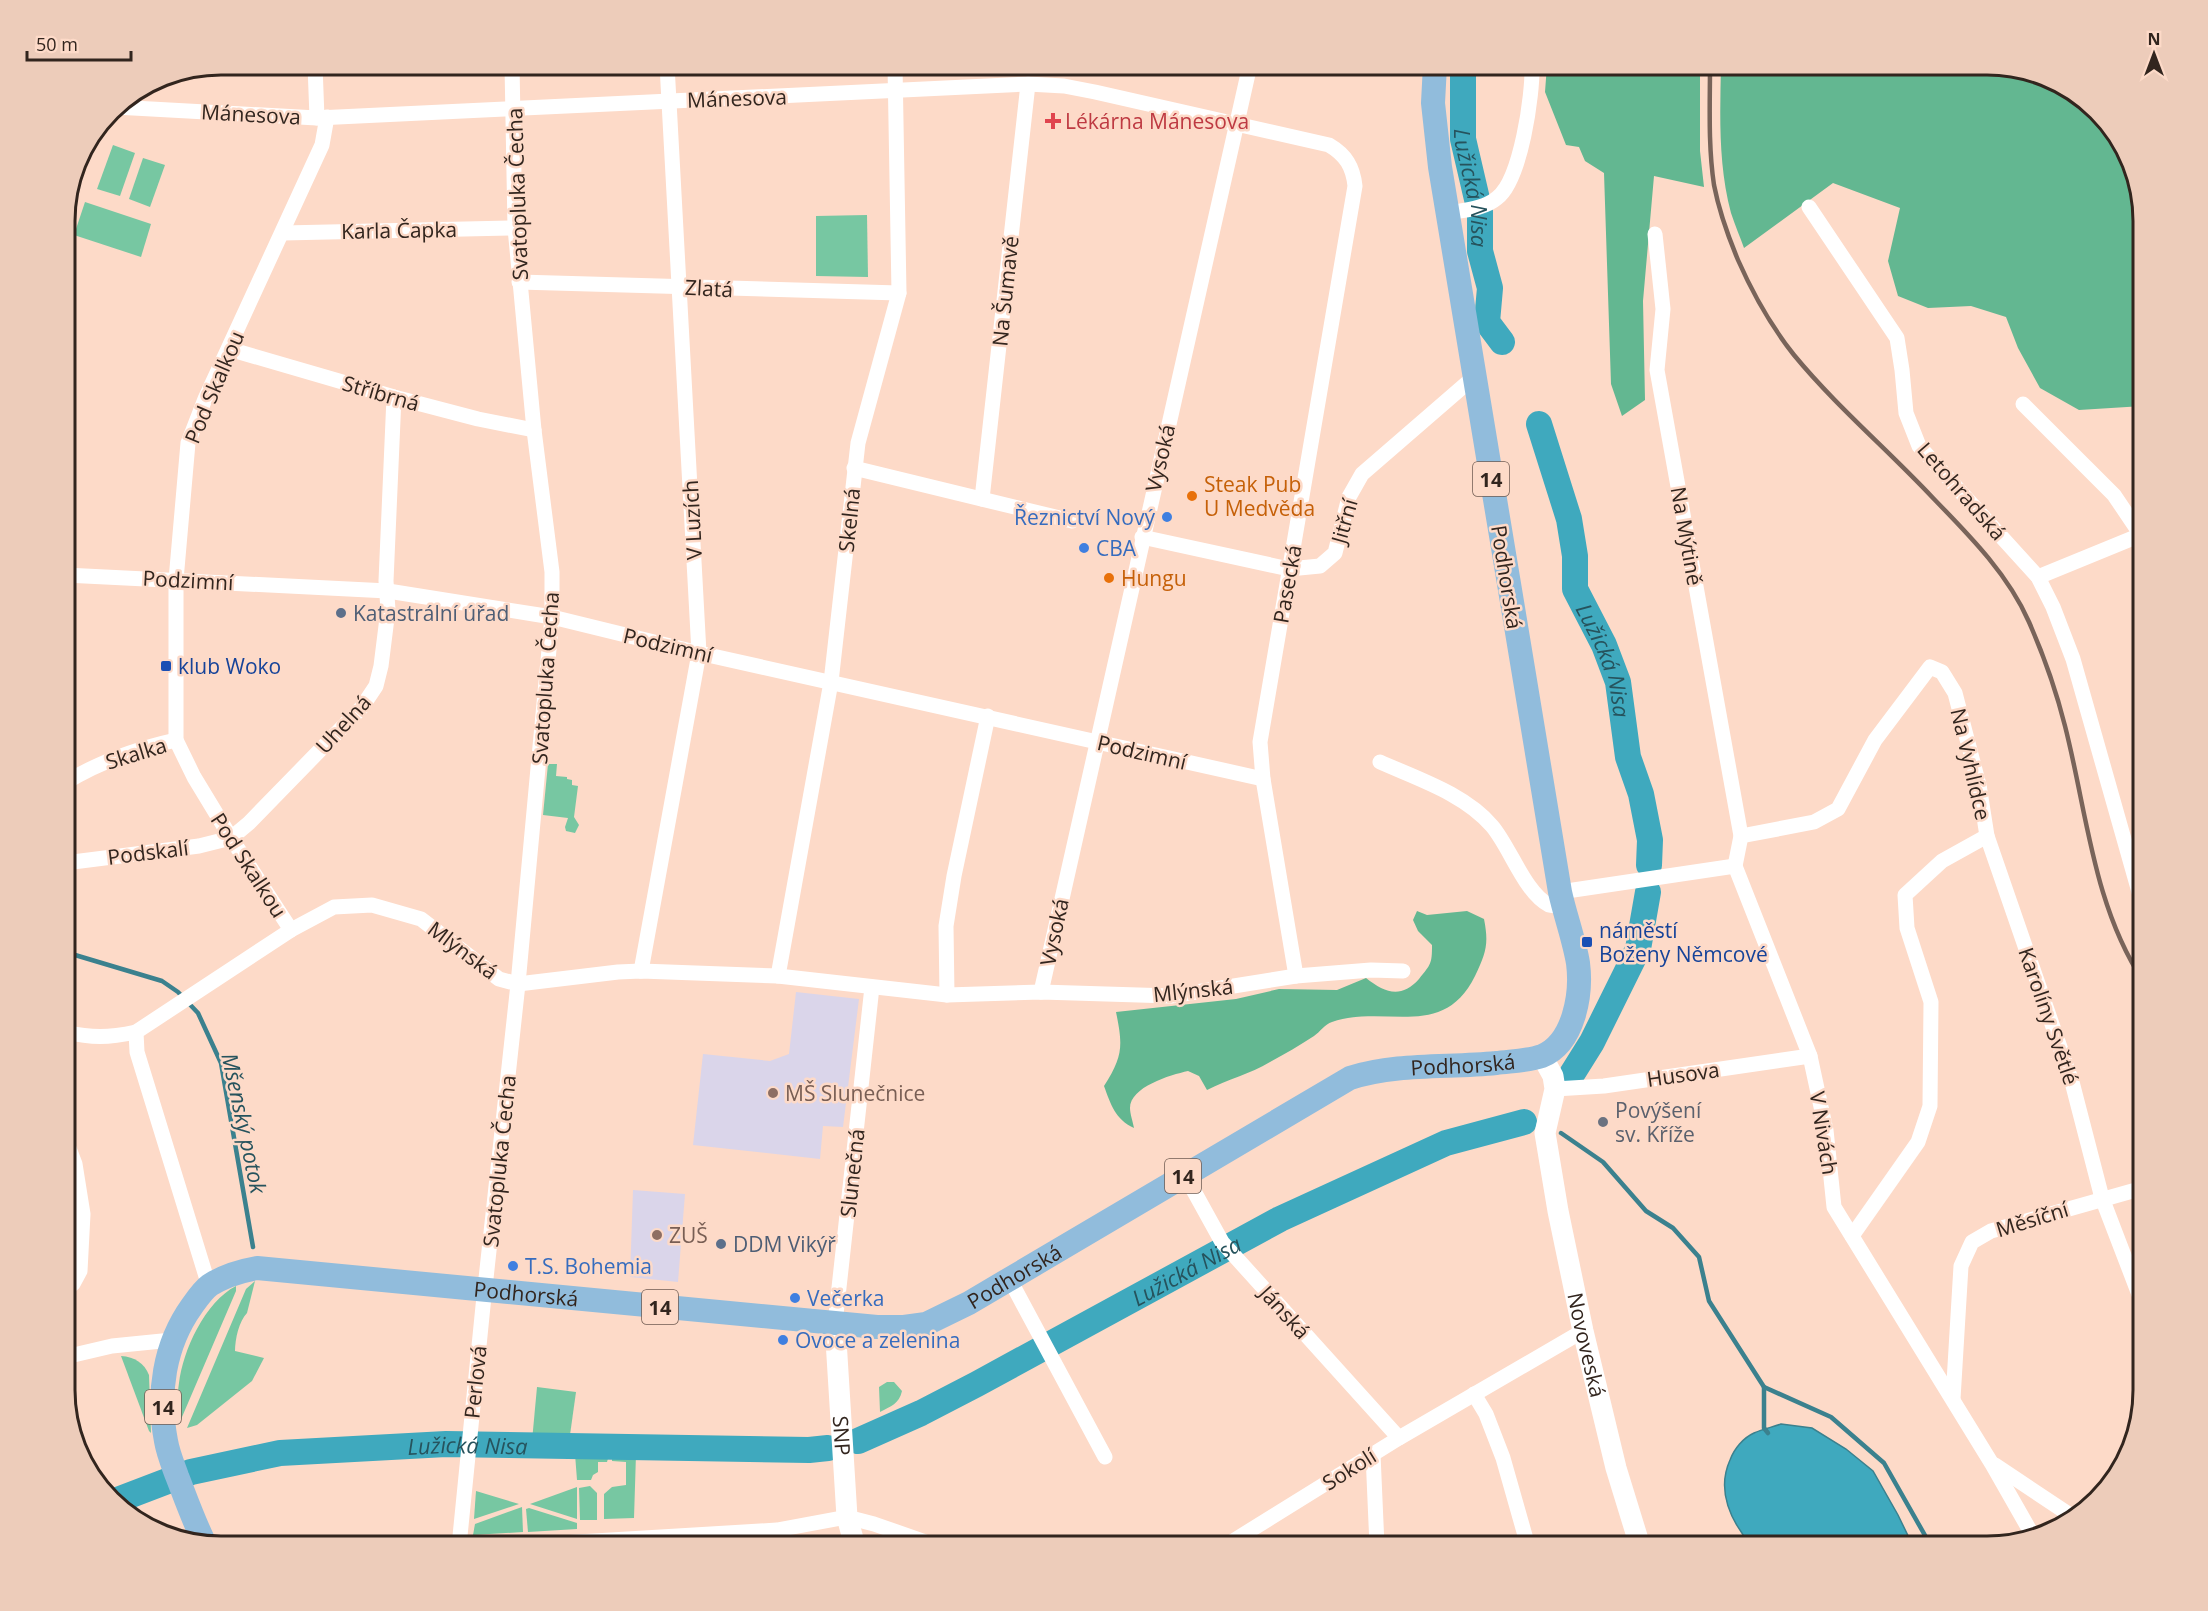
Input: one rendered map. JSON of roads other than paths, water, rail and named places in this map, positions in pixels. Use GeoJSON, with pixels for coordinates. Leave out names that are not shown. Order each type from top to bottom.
{"type":"FeatureCollection","features":[{"type":"Feature","properties":{"kind":"main road","name":"Podhorská"},"geometry":{"type":"LineString","coordinates":[[170,1347],[186,1314],[209,1286],[235,1272],[257,1268],[835,1324],[904,1327],[926,1324],[969,1303],[1350,1078],[1392,1069],[1493,1063],[1542,1056],[1557,1044],[1569,1028],[1577,1011],[1578,963],[1561,899],[1474,377],[1456,211],[1438,157],[1433,103],[1434,75]]}},
{"type":"Feature","properties":{"kind":"main road","name":"14"},"geometry":{"type":"LineString","coordinates":[[170,1347],[163,1409],[166,1444],[198,1534]]}},
{"type":"Feature","properties":{"kind":"street","name":"Pod Skalkou"},"geometry":{"type":"LineString","coordinates":[[291,930],[194,777],[176,740],[176,580],[188,443],[322,146],[322,117],[316,75]]}},
{"type":"Feature","properties":{"kind":"street","name":"Svatopluka Čecha"},"geometry":{"type":"LineString","coordinates":[[485,1290],[518,984],[552,617],[552,572],[534,430],[515,228],[512,75]]}},
{"type":"Feature","properties":{"kind":"street","name":"V Luzích"},"geometry":{"type":"LineString","coordinates":[[641,971],[699,653],[668,75]]}},
{"type":"Feature","properties":{"kind":"street","name":"Skelná"},"geometry":{"type":"LineString","coordinates":[[778,976],[831,682],[858,443],[899,293],[895,75]]}},
{"type":"Feature","properties":{"kind":"street","name":"Vysoká"},"geometry":{"type":"LineString","coordinates":[[1041,992],[1248,75]]}},
{"type":"Feature","properties":{"kind":"street"},"geometry":{"type":"LineString","coordinates":[[1456,211],[1486,205],[1501,195],[1511,179],[1527,122],[1532,95],[1532,75]]}},
{"type":"Feature","properties":{"kind":"street","name":"Mánesova"},"geometry":{"type":"LineString","coordinates":[[129,108],[322,117],[896,92],[1028,84],[1074,88],[1329,145],[1347,159]]}},
{"type":"Feature","properties":{"kind":"street","name":"Na Šumavě"},"geometry":{"type":"LineString","coordinates":[[982,499],[1028,84]]}},
{"type":"Feature","properties":{"kind":"street","name":"Pasecká"},"geometry":{"type":"LineString","coordinates":[[1296,976],[1263,779],[1260,742],[1354,196],[1354,173],[1347,159]]}},
{"type":"Feature","properties":{"kind":"street","name":"Letohradská"},"geometry":{"type":"LineString","coordinates":[[1809,207],[1897,338],[1906,413],[1919,446],[2038,577],[2053,607],[2073,659],[2133,870]]}},
{"type":"Feature","properties":{"kind":"street","name":"Karla Čapka"},"geometry":{"type":"LineString","coordinates":[[283,233],[515,228]]}},
{"type":"Feature","properties":{"kind":"street","name":"Na Mýtině"},"geometry":{"type":"LineString","coordinates":[[1655,234],[1664,309],[1657,370],[1741,836],[1735,866]]}},
{"type":"Feature","properties":{"kind":"street","name":"Zlatá"},"geometry":{"type":"LineString","coordinates":[[519,282],[899,293]]}},
{"type":"Feature","properties":{"kind":"street","name":"Stříbrná"},"geometry":{"type":"LineString","coordinates":[[229,349],[394,397],[478,419],[534,430]]}},
{"type":"Feature","properties":{"kind":"street","name":"Jitřní"},"geometry":{"type":"LineString","coordinates":[[1142,537],[1289,568],[1320,567],[1335,553],[1349,497],[1362,474],[1474,377]]}},
{"type":"Feature","properties":{"kind":"street","name":"Uhelná"},"geometry":{"type":"LineString","coordinates":[[231,838],[266,807],[354,715],[376,686],[387,621],[386,581],[394,397]]}},
{"type":"Feature","properties":{"kind":"street"},"geometry":{"type":"LineString","coordinates":[[2022,404],[2114,495],[2133,521]]}},
{"type":"Feature","properties":{"kind":"street"},"geometry":{"type":"LineString","coordinates":[[854,468],[1072,521]]}},
{"type":"Feature","properties":{"kind":"street"},"geometry":{"type":"LineString","coordinates":[[2038,577],[2133,538]]}},
{"type":"Feature","properties":{"kind":"street","name":"Podzimní"},"geometry":{"type":"LineString","coordinates":[[75,575],[388,591],[552,617],[699,653],[1263,779]]}},
{"type":"Feature","properties":{"kind":"street","name":"Na Vyhlídce"},"geometry":{"type":"LineString","coordinates":[[1741,836],[1814,822],[1838,809],[1875,740],[1930,667],[1942,672],[1955,693],[1979,785],[1987,836],[1942,861],[1905,895],[1906,928],[1931,1002],[1930,1106],[1918,1142],[1852,1236]]}},
{"type":"Feature","properties":{"kind":"street"},"geometry":{"type":"LineString","coordinates":[[947,995],[948,916],[954,876],[988,716]]}},
{"type":"Feature","properties":{"kind":"street","name":"Skalka"},"geometry":{"type":"LineString","coordinates":[[75,777],[99,764],[142,748],[176,740]]}},
{"type":"Feature","properties":{"kind":"street"},"geometry":{"type":"LineString","coordinates":[[1380,762],[1452,795],[1492,825],[1511,853],[1522,876],[1548,904],[1561,899],[1735,866]]}},
{"type":"Feature","properties":{"kind":"street","name":"Karolíny Světlé"},"geometry":{"type":"LineString","coordinates":[[1987,836],[2072,1082],[2102,1198],[2133,1277]]}},
{"type":"Feature","properties":{"kind":"street","name":"Podskalí"},"geometry":{"type":"LineString","coordinates":[[75,862],[199,846],[231,838]]}},
{"type":"Feature","properties":{"kind":"street","name":"V Nivách"},"geometry":{"type":"LineString","coordinates":[[1735,866],[1810,1056],[1826,1130],[1834,1207],[1992,1464],[2029,1530]]}},
{"type":"Feature","properties":{"kind":"street","name":"Mlýnská"},"geometry":{"type":"LineString","coordinates":[[136,1032],[291,930],[334,907],[372,905],[421,919],[498,979],[518,984],[641,971],[778,976],[947,995],[1041,992],[1171,996],[1296,976],[1371,970],[1403,971]]}},
{"type":"Feature","properties":{"kind":"street","name":"Slunečná"},"geometry":{"type":"LineString","coordinates":[[835,1324],[872,987]]}},
{"type":"Feature","properties":{"kind":"street"},"geometry":{"type":"LineString","coordinates":[[75,1034],[108,1038],[136,1032],[137,1052],[209,1286]]}},
{"type":"Feature","properties":{"kind":"street"},"geometry":{"type":"LineString","coordinates":[[1542,1056],[1553,1076],[1555,1089]]}},
{"type":"Feature","properties":{"kind":"street","name":"Husova"},"geometry":{"type":"LineString","coordinates":[[1555,1089],[1604,1086],[1810,1056]]}},
{"type":"Feature","properties":{"kind":"street","name":"Novoveská"},"geometry":{"type":"LineString","coordinates":[[1555,1089],[1546,1122],[1545,1139],[1583,1331],[1616,1468],[1637,1536]]}},
{"type":"Feature","properties":{"kind":"street"},"geometry":{"type":"LineString","coordinates":[[75,1164],[82,1215],[80,1271],[75,1280]]}},
{"type":"Feature","properties":{"kind":"street","name":"Jánská"},"geometry":{"type":"LineString","coordinates":[[1185,1175],[1222,1242],[1399,1438]]}},
{"type":"Feature","properties":{"kind":"street","name":"Měsíční"},"geometry":{"type":"LineString","coordinates":[[1953,1400],[1961,1266],[1972,1242],[1991,1231],[2133,1191]]}},
{"type":"Feature","properties":{"kind":"street"},"geometry":{"type":"LineString","coordinates":[[1009,1278],[1105,1457]]}},
{"type":"Feature","properties":{"kind":"street","name":"Perlová"},"geometry":{"type":"LineString","coordinates":[[460,1536],[485,1290]]}},
{"type":"Feature","properties":{"kind":"street","name":"SNP"},"geometry":{"type":"LineString","coordinates":[[835,1324],[847,1517],[852,1536]]}},
{"type":"Feature","properties":{"kind":"street","name":"Sokolí"},"geometry":{"type":"LineString","coordinates":[[1242,1536],[1399,1438],[1583,1331]]}},
{"type":"Feature","properties":{"kind":"street"},"geometry":{"type":"LineString","coordinates":[[75,1355],[112,1346],[170,1347]]}},
{"type":"Feature","properties":{"kind":"street"},"geometry":{"type":"LineString","coordinates":[[1474,1394],[1486,1414],[1503,1458],[1525,1536]]}},
{"type":"Feature","properties":{"kind":"street"},"geometry":{"type":"LineString","coordinates":[[1373,1454],[1377,1536]]}},
{"type":"Feature","properties":{"kind":"street"},"geometry":{"type":"LineString","coordinates":[[1992,1464],[2067,1512]]}},
{"type":"Feature","properties":{"kind":"street"},"geometry":{"type":"LineString","coordinates":[[680,1536],[777,1530],[847,1517],[909,1536]]}},
{"type":"Feature","properties":{"kind":"water"},"geometry":{"type":"Polygon","coordinates":[[[1781,1424],[1812,1428],[1846,1449],[1873,1471],[1908,1536],[1743,1536],[1732,1516],[1725,1495],[1726,1472],[1734,1452],[1754,1433],[1781,1424]]]}},
{"type":"Feature","properties":{"kind":"waterway","name":"Lužická Nisa"},"geometry":{"type":"LineString","coordinates":[[1463,75],[1463,139],[1480,212],[1480,251],[1490,288],[1487,322],[1502,342]]}},
{"type":"Feature","properties":{"kind":"waterway","name":"Lužická Nisa"},"geometry":{"type":"LineString","coordinates":[[1539,424],[1569,519],[1575,556],[1575,589],[1604,645],[1618,682],[1628,757],[1641,794],[1650,840],[1649,865]]}},
{"type":"Feature","properties":{"kind":"waterway","name":"Lužická Nisa"},"geometry":{"type":"LineString","coordinates":[[1572,1074],[1592,1042],[1638,949],[1648,892]]}},
{"type":"Feature","properties":{"kind":"waterway","name":"Mšenský potok"},"geometry":{"type":"LineString","coordinates":[[75,955],[162,981],[178,992],[198,1013],[221,1063],[253,1247]]}},
{"type":"Feature","properties":{"kind":"waterway","name":"Lužická Nisa"},"geometry":{"type":"LineString","coordinates":[[858,1441],[921,1413],[977,1384],[1280,1219],[1446,1143],[1524,1122]]}},
{"type":"Feature","properties":{"kind":"waterway"},"geometry":{"type":"LineString","coordinates":[[1561,1133],[1603,1162],[1646,1211],[1673,1228],[1699,1257],[1709,1301],[1764,1387],[1831,1417],[1884,1463],[1925,1536]]}},
{"type":"Feature","properties":{"kind":"waterway"},"geometry":{"type":"LineString","coordinates":[[1764,1387],[1764,1428],[1768,1433]]}},
{"type":"Feature","properties":{"kind":"waterway","name":"Lužická Nisa"},"geometry":{"type":"LineString","coordinates":[[123,1498],[191,1472],[280,1453],[446,1444],[809,1450],[828,1448]]}},
{"type":"Feature","properties":{"kind":"railway"},"geometry":{"type":"LineString","coordinates":[[1710,75],[1710,140],[1714,185],[1724,223],[1744,273],[1770,321],[1794,355],[1827,392],[1974,541],[1999,571],[2020,604],[2040,648],[2058,699],[2102,890],[2113,921],[2133,964]]}},
{"type":"Feature","properties":{"kind":"place","name":"Lékárna Mánesova"},"geometry":{"type":"Point","coordinates":[1053,121]}},
{"type":"Feature","properties":{"kind":"place","name":"Steak Pub U Medvěda"},"geometry":{"type":"Point","coordinates":[1192,496]}},
{"type":"Feature","properties":{"kind":"place","name":"Řeznictví Nový"},"geometry":{"type":"Point","coordinates":[1167,517]}},
{"type":"Feature","properties":{"kind":"place","name":"CBA"},"geometry":{"type":"Point","coordinates":[1084,548]}},
{"type":"Feature","properties":{"kind":"place","name":"Hungu"},"geometry":{"type":"Point","coordinates":[1109,578]}},
{"type":"Feature","properties":{"kind":"place","name":"Katastrální úřad"},"geometry":{"type":"Point","coordinates":[341,613]}},
{"type":"Feature","properties":{"kind":"place","name":"klub Woko"},"geometry":{"type":"Point","coordinates":[166,666]}},
{"type":"Feature","properties":{"kind":"place","name":"náměstí Boženy Němcové"},"geometry":{"type":"Point","coordinates":[1587,942]}},
{"type":"Feature","properties":{"kind":"place","name":"MŠ Slunečnice"},"geometry":{"type":"Point","coordinates":[773,1093]}},
{"type":"Feature","properties":{"kind":"place","name":"Povýšení sv. Kříže"},"geometry":{"type":"Point","coordinates":[1603,1122]}},
{"type":"Feature","properties":{"kind":"place","name":"ZUŠ"},"geometry":{"type":"Point","coordinates":[657,1235]}},
{"type":"Feature","properties":{"kind":"place","name":"DDM Vikýř"},"geometry":{"type":"Point","coordinates":[721,1244]}},
{"type":"Feature","properties":{"kind":"place","name":"T.S. Bohemia"},"geometry":{"type":"Point","coordinates":[513,1266]}},
{"type":"Feature","properties":{"kind":"place","name":"Večerka"},"geometry":{"type":"Point","coordinates":[795,1298]}},
{"type":"Feature","properties":{"kind":"place","name":"Ovoce a zelenina"},"geometry":{"type":"Point","coordinates":[783,1340]}}]}
